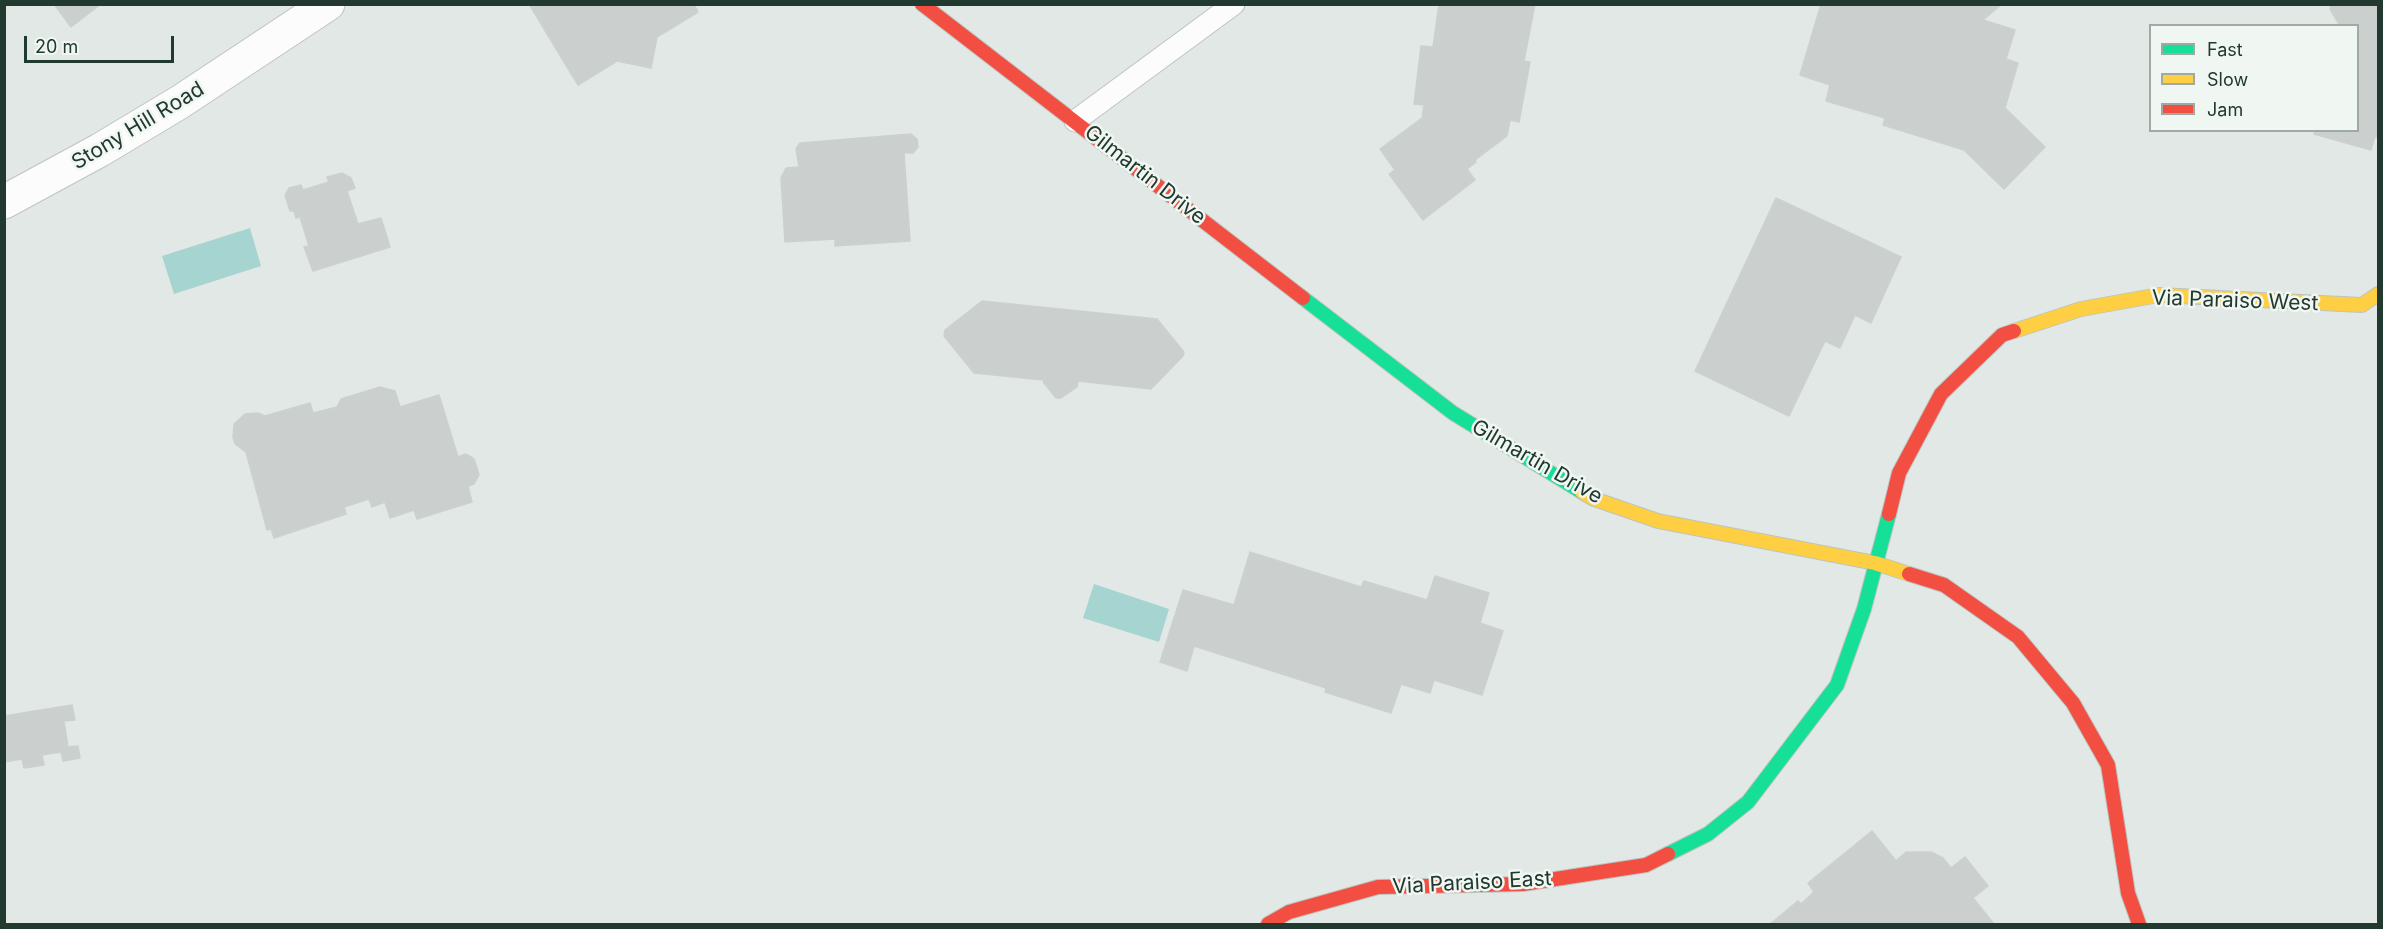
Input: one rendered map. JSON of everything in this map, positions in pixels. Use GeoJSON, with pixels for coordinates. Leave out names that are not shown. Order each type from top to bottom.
{"type":"FeatureCollection","features":[{"type":"Feature","properties":{"kind":"street","name":"Stony Hill Road"},"geometry":{"type":"LineString","coordinates":[[4,202],[100,150],[170,108],[328,4]]}},
{"type":"Feature","properties":{"kind":"street","name":"Gilmartin Drive"},"geometry":{"type":"LineString","coordinates":[[922,4],[1453,413],[1594,498],[1658,521],[1875,564],[1944,585],[2009,630],[2018,637],[2073,703],[2108,765],[2128,893],[2139,924]]}},
{"type":"Feature","properties":{"kind":"street","name":"Via Paraiso West"},"geometry":{"type":"LineString","coordinates":[[1875,564],[1899,472],[1941,394],[2002,335],[2081,309],[2159,295],[2362,305],[2379,294]]}},
{"type":"Feature","properties":{"kind":"street","name":"Via Paraiso East"},"geometry":{"type":"LineString","coordinates":[[1268,924],[1289,912],[1378,887],[1523,884],[1646,865],[1708,834],[1748,802],[1838,686],[1864,609],[1875,564]]}},
{"type":"Feature","properties":{"kind":"lane"},"geometry":{"type":"LineString","coordinates":[[1075,121],[1234,4]]}},
{"type":"Feature","properties":{"kind":"water"},"geometry":{"type":"Polygon","coordinates":[[[250,228],[261,266],[174,294],[162,256],[250,228]]]}},
{"type":"Feature","properties":{"kind":"water"},"geometry":{"type":"Polygon","coordinates":[[[1094,584],[1169,609],[1159,642],[1083,618],[1094,584]]]}},
{"type":"Feature","properties":{"kind":"building"},"geometry":{"type":"Polygon","coordinates":[[[54,4],[101,4],[71,27],[54,4]]]}},
{"type":"Feature","properties":{"kind":"building"},"geometry":{"type":"Polygon","coordinates":[[[529,4],[694,4],[698,12],[657,37],[651,68],[617,61],[578,85],[529,4]]]}},
{"type":"Feature","properties":{"kind":"building"},"geometry":{"type":"Polygon","coordinates":[[[1439,4],[1535,4],[1524,61],[1530,62],[1519,122],[1510,120],[1507,136],[1475,160],[1476,162],[1467,169],[1475,180],[1423,220],[1389,174],[1395,170],[1380,149],[1422,118],[1424,105],[1414,104],[1421,46],[1433,47],[1439,4]]]}},
{"type":"Feature","properties":{"kind":"building"},"geometry":{"type":"Polygon","coordinates":[[[1821,4],[2002,4],[1983,20],[2015,30],[2006,59],[2018,63],[2005,108],[2045,147],[2004,189],[1964,150],[1883,125],[1885,118],[1826,101],[1830,85],[1800,75],[1821,4]]]}},
{"type":"Feature","properties":{"kind":"building"},"geometry":{"type":"Polygon","coordinates":[[[2331,4],[2378,4],[2378,138],[2375,136],[2371,150],[2314,134],[2314,132],[2359,132],[2359,24],[2339,24],[2330,9],[2331,4]]]}},
{"type":"Feature","properties":{"kind":"building"},"geometry":{"type":"Polygon","coordinates":[[[911,134],[917,139],[918,147],[913,153],[904,153],[910,241],[835,246],[835,239],[785,242],[781,178],[786,168],[799,167],[796,149],[800,143],[911,134]]]}},
{"type":"Feature","properties":{"kind":"building"},"geometry":{"type":"Polygon","coordinates":[[[342,173],[351,178],[355,188],[347,191],[358,224],[381,218],[390,247],[313,271],[304,247],[309,246],[300,217],[296,218],[294,211],[290,211],[285,195],[289,188],[301,185],[303,190],[329,182],[327,177],[342,173]]]}},
{"type":"Feature","properties":{"kind":"building"},"geometry":{"type":"Polygon","coordinates":[[[1776,198],[1901,257],[1871,323],[1855,315],[1840,348],[1825,341],[1789,416],[1695,371],[1776,198]]]}},
{"type":"Feature","properties":{"kind":"building"},"geometry":{"type":"Polygon","coordinates":[[[982,301],[1157,319],[1184,352],[1183,356],[1151,389],[1078,381],[1077,387],[1061,398],[1056,398],[1043,380],[974,373],[944,336],[945,330],[982,301]]]}},
{"type":"Feature","properties":{"kind":"building"},"geometry":{"type":"Polygon","coordinates":[[[380,387],[395,391],[400,407],[439,395],[458,457],[466,454],[474,459],[479,475],[474,484],[468,486],[472,502],[417,519],[414,510],[390,518],[385,502],[372,507],[369,499],[344,507],[346,514],[274,538],[271,529],[267,530],[246,452],[235,444],[234,424],[245,414],[258,413],[265,416],[310,403],[313,413],[337,407],[341,399],[380,387]]]}},
{"type":"Feature","properties":{"kind":"building"},"geometry":{"type":"Polygon","coordinates":[[[1250,552],[1361,587],[1364,581],[1427,600],[1435,576],[1489,593],[1480,623],[1503,631],[1482,695],[1434,680],[1430,693],[1401,684],[1391,713],[1325,692],[1326,688],[1194,646],[1187,671],[1160,662],[1183,590],[1234,605],[1250,552]]]}},
{"type":"Feature","properties":{"kind":"building"},"geometry":{"type":"Polygon","coordinates":[[[72,705],[75,720],[64,721],[68,747],[78,746],[80,758],[63,761],[61,752],[42,755],[44,765],[24,768],[22,759],[4,762],[4,716],[72,705]]]}},
{"type":"Feature","properties":{"kind":"building"},"geometry":{"type":"Polygon","coordinates":[[[1872,831],[1896,861],[1906,852],[1931,852],[1943,858],[1951,868],[1965,857],[1988,886],[1973,898],[1994,924],[1770,924],[1798,901],[1801,904],[1814,892],[1808,883],[1872,831]]]}},
{"type":"Feature","properties":{"kind":"traffic: fast"},"geometry":{"type":"LineString","coordinates":[[1303,298],[1453,413],[1582,492]]}},
{"type":"Feature","properties":{"kind":"traffic: fast"},"geometry":{"type":"LineString","coordinates":[[1668,854],[1708,834],[1748,802],[1837,685],[1864,609],[1889,514]]}},
{"type":"Feature","properties":{"kind":"traffic: slow"},"geometry":{"type":"LineString","coordinates":[[2014,331],[2081,309],[2159,295],[2362,305],[2378,294]]}},
{"type":"Feature","properties":{"kind":"traffic: slow"},"geometry":{"type":"LineString","coordinates":[[1582,492],[1594,499],[1658,521],[1875,563],[1909,574]]}},
{"type":"Feature","properties":{"kind":"traffic: jam"},"geometry":{"type":"LineString","coordinates":[[922,4],[1303,298]]}},
{"type":"Feature","properties":{"kind":"traffic: jam"},"geometry":{"type":"LineString","coordinates":[[1889,514],[1899,473],[1941,394],[2002,335],[2014,331]]}},
{"type":"Feature","properties":{"kind":"traffic: jam"},"geometry":{"type":"LineString","coordinates":[[1909,574],[1944,585],[2018,637],[2073,703],[2108,765],[2128,893],[2139,924]]}},
{"type":"Feature","properties":{"kind":"traffic: jam"},"geometry":{"type":"LineString","coordinates":[[1268,924],[1289,912],[1378,887],[1523,884],[1646,865],[1668,854]]}}]}
